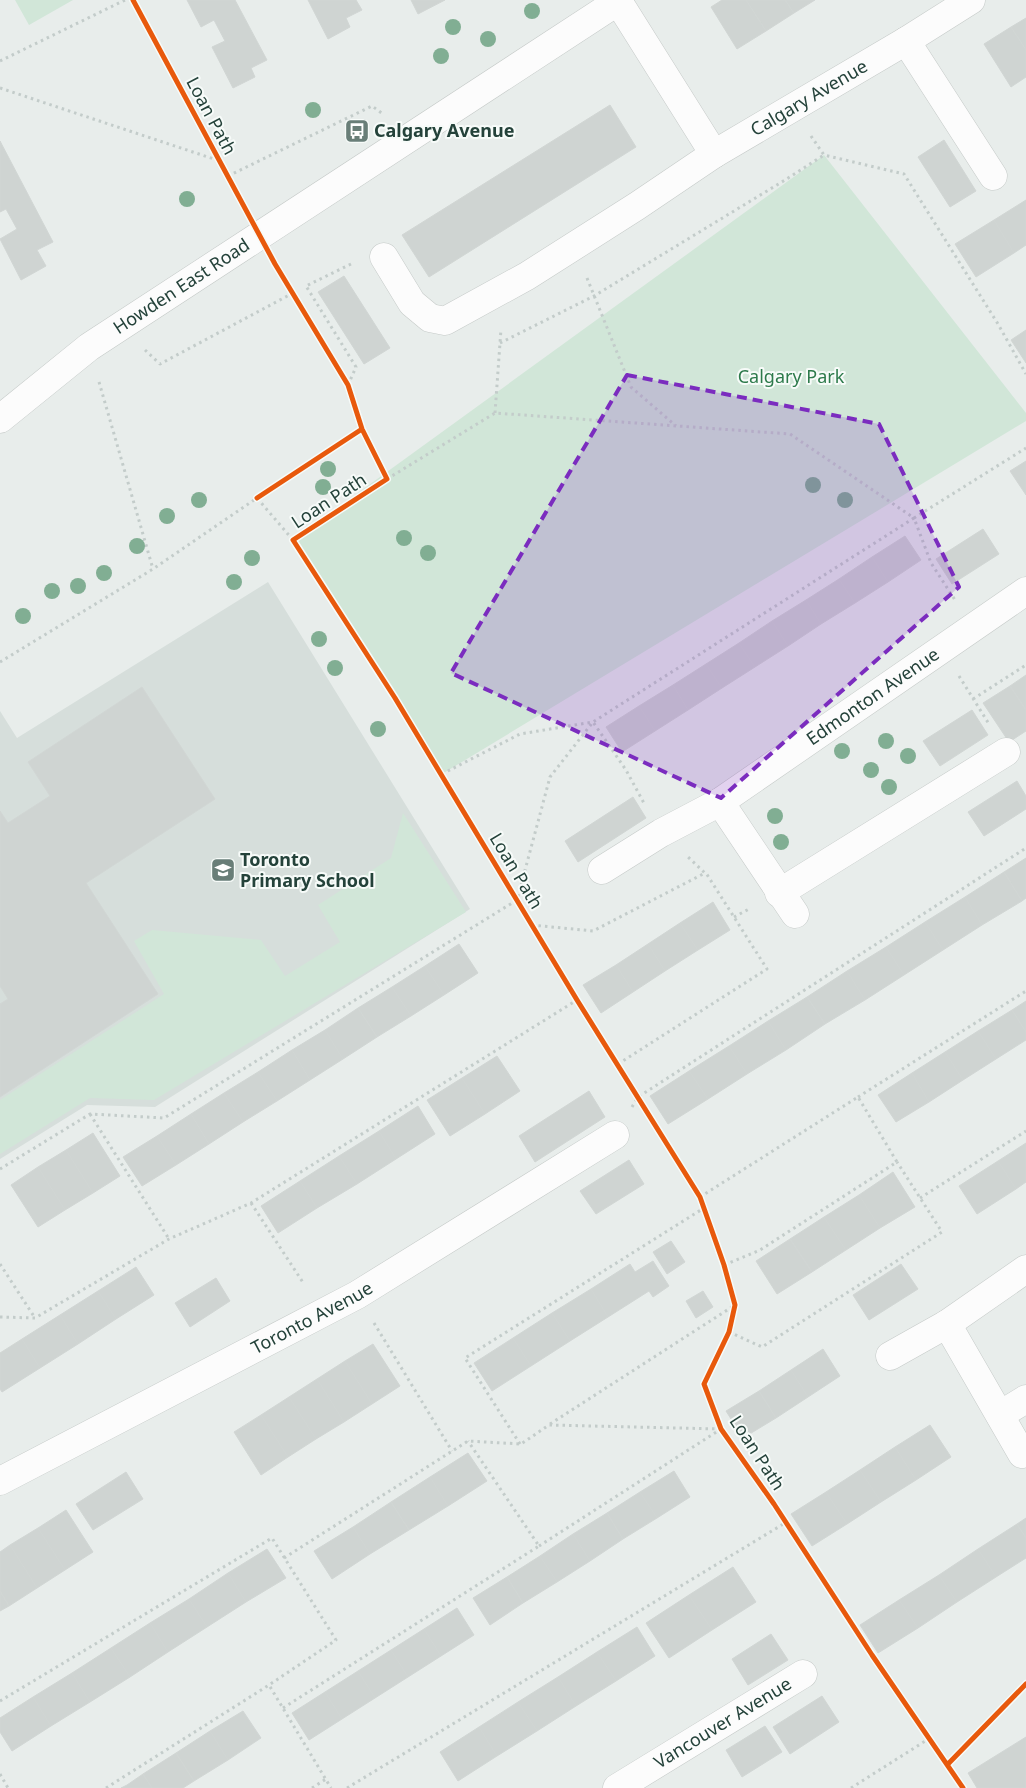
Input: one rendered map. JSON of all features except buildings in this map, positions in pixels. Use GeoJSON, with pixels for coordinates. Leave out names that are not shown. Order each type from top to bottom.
{"type":"FeatureCollection","features":[{"type":"Feature","properties":{"kind":"street","name":"Calgary Avenue"},"geometry":{"type":"LineString","coordinates":[[384,257],[412,303],[430,318],[445,321],[528,276],[714,154],[906,41],[971,0]]}},
{"type":"Feature","properties":{"kind":"street"},"geometry":{"type":"LineString","coordinates":[[619,1],[714,154]]}},
{"type":"Feature","properties":{"kind":"street","name":"Howden East Road"},"geometry":{"type":"LineString","coordinates":[[0,419],[89,347],[619,1]]}},
{"type":"Feature","properties":{"kind":"street"},"geometry":{"type":"LineString","coordinates":[[906,41],[993,176]]}},
{"type":"Feature","properties":{"kind":"street","name":"Edmonton Avenue"},"geometry":{"type":"LineString","coordinates":[[602,870],[661,834],[720,802],[1026,591]]}},
{"type":"Feature","properties":{"kind":"street"},"geometry":{"type":"LineString","coordinates":[[720,802],[787,904],[1006,752]]}},
{"type":"Feature","properties":{"kind":"street","name":"Toronto Avenue"},"geometry":{"type":"LineString","coordinates":[[0,1481],[357,1295],[615,1135]]}},
{"type":"Feature","properties":{"kind":"street"},"geometry":{"type":"LineString","coordinates":[[890,1356],[947,1324],[1026,1268]]}},
{"type":"Feature","properties":{"kind":"street"},"geometry":{"type":"LineString","coordinates":[[947,1324],[1022,1454]]}},
{"type":"Feature","properties":{"kind":"street"},"geometry":{"type":"LineString","coordinates":[[1000,1415],[1026,1399]]}},
{"type":"Feature","properties":{"kind":"street","name":"Vancouver Avenue"},"geometry":{"type":"LineString","coordinates":[[617,1788],[803,1674]]}},
{"type":"Feature","properties":{"kind":"path"},"geometry":{"type":"LineString","coordinates":[[0,61],[125,0]]}},
{"type":"Feature","properties":{"kind":"path"},"geometry":{"type":"LineString","coordinates":[[0,88],[220,161]]}},
{"type":"Feature","properties":{"kind":"path"},"geometry":{"type":"LineString","coordinates":[[228,176],[372,106]]}},
{"type":"Feature","properties":{"kind":"path"},"geometry":{"type":"LineString","coordinates":[[793,108],[824,155],[904,174],[998,324],[1026,374]]}},
{"type":"Feature","properties":{"kind":"path"},"geometry":{"type":"LineString","coordinates":[[500,343],[594,296],[824,155]]}},
{"type":"Feature","properties":{"kind":"path"},"geometry":{"type":"LineString","coordinates":[[574,245],[631,387],[676,426]]}},
{"type":"Feature","properties":{"kind":"path"},"geometry":{"type":"LineString","coordinates":[[348,384],[356,368],[306,286],[364,257],[384,257]]}},
{"type":"Feature","properties":{"kind":"path"},"geometry":{"type":"LineString","coordinates":[[289,286],[298,302]]}},
{"type":"Feature","properties":{"kind":"path"},"geometry":{"type":"LineString","coordinates":[[495,413],[504,288]]}},
{"type":"Feature","properties":{"kind":"path"},"geometry":{"type":"LineString","coordinates":[[160,364],[293,294]]}},
{"type":"Feature","properties":{"kind":"path"},"geometry":{"type":"LineString","coordinates":[[89,347],[153,568]]}},
{"type":"Feature","properties":{"kind":"path"},"geometry":{"type":"LineString","coordinates":[[343,376],[351,394]]}},
{"type":"Feature","properties":{"kind":"path"},"geometry":{"type":"LineString","coordinates":[[387,479],[495,413],[790,434],[914,518],[931,563],[973,628]]}},
{"type":"Feature","properties":{"kind":"path"},"geometry":{"type":"LineString","coordinates":[[0,1170],[90,1114],[164,1118],[517,900],[550,777],[593,722],[1026,448]]}},
{"type":"Feature","properties":{"kind":"path"},"geometry":{"type":"LineString","coordinates":[[0,662],[153,568],[265,492]]}},
{"type":"Feature","properties":{"kind":"path"},"geometry":{"type":"LineString","coordinates":[[257,498],[293,540]]}},
{"type":"Feature","properties":{"kind":"path"},"geometry":{"type":"LineString","coordinates":[[942,649],[1006,752]]}},
{"type":"Feature","properties":{"kind":"path"},"geometry":{"type":"LineString","coordinates":[[973,699],[1026,665]]}},
{"type":"Feature","properties":{"kind":"path"},"geometry":{"type":"LineString","coordinates":[[442,774],[520,734],[593,722]]}},
{"type":"Feature","properties":{"kind":"path"},"geometry":{"type":"LineString","coordinates":[[593,722],[626,770],[633,785]]}},
{"type":"Feature","properties":{"kind":"path"},"geometry":{"type":"LineString","coordinates":[[437,766],[446,782]]}},
{"type":"Feature","properties":{"kind":"path"},"geometry":{"type":"LineString","coordinates":[[638,1096],[1026,848]]}},
{"type":"Feature","properties":{"kind":"path"},"geometry":{"type":"LineString","coordinates":[[618,1064],[767,969],[706,873]]}},
{"type":"Feature","properties":{"kind":"path"},"geometry":{"type":"LineString","coordinates":[[572,991],[582,1008]]}},
{"type":"Feature","properties":{"kind":"path"},"geometry":{"type":"LineString","coordinates":[[700,1197],[1026,991]]}},
{"type":"Feature","properties":{"kind":"path"},"geometry":{"type":"LineString","coordinates":[[0,1317],[35,1318],[169,1239],[251,1203],[577,1000]]}},
{"type":"Feature","properties":{"kind":"path"},"geometry":{"type":"LineString","coordinates":[[613,1056],[623,1072]]}},
{"type":"Feature","properties":{"kind":"path"},"geometry":{"type":"LineString","coordinates":[[633,1088],[643,1105]]}},
{"type":"Feature","properties":{"kind":"path"},"geometry":{"type":"LineString","coordinates":[[729,1332],[762,1347],[942,1232],[858,1097]]}},
{"type":"Feature","properties":{"kind":"path"},"geometry":{"type":"LineString","coordinates":[[90,1114],[169,1239]]}},
{"type":"Feature","properties":{"kind":"path"},"geometry":{"type":"LineString","coordinates":[[920,1198],[1026,1131]]}},
{"type":"Feature","properties":{"kind":"path"},"geometry":{"type":"LineString","coordinates":[[724,1265],[760,1250],[897,1162]]}},
{"type":"Feature","properties":{"kind":"path"},"geometry":{"type":"LineString","coordinates":[[695,1189],[700,1197],[706,1216]]}},
{"type":"Feature","properties":{"kind":"path"},"geometry":{"type":"LineString","coordinates":[[251,1203],[322,1313]]}},
{"type":"Feature","properties":{"kind":"path"},"geometry":{"type":"LineString","coordinates":[[521,1444],[465,1358],[704,1208]]}},
{"type":"Feature","properties":{"kind":"path"},"geometry":{"type":"LineString","coordinates":[[721,1257],[726,1273]]}},
{"type":"Feature","properties":{"kind":"path"},"geometry":{"type":"LineString","coordinates":[[0,1264],[35,1318]]}},
{"type":"Feature","properties":{"kind":"path"},"geometry":{"type":"LineString","coordinates":[[357,1295],[452,1451]]}},
{"type":"Feature","properties":{"kind":"path"},"geometry":{"type":"LineString","coordinates":[[732,1297],[735,1305],[733,1314]]}},
{"type":"Feature","properties":{"kind":"path"},"geometry":{"type":"LineString","coordinates":[[284,1558],[468,1440],[521,1444],[735,1305]]}},
{"type":"Feature","properties":{"kind":"path"},"geometry":{"type":"LineString","coordinates":[[725,1340],[731,1323]]}},
{"type":"Feature","properties":{"kind":"path"},"geometry":{"type":"LineString","coordinates":[[549,1425],[722,1428]]}},
{"type":"Feature","properties":{"kind":"path"},"geometry":{"type":"LineString","coordinates":[[283,1708],[722,1428]]}},
{"type":"Feature","properties":{"kind":"path"},"geometry":{"type":"LineString","coordinates":[[468,1440],[539,1546]]}},
{"type":"Feature","properties":{"kind":"path"},"geometry":{"type":"LineString","coordinates":[[347,1788],[785,1523]]}},
{"type":"Feature","properties":{"kind":"path"},"geometry":{"type":"LineString","coordinates":[[0,1701],[272,1538],[336,1640],[269,1685],[106,1788]]}},
{"type":"Feature","properties":{"kind":"path"},"geometry":{"type":"LineString","coordinates":[[269,1685],[331,1788]]}},
{"type":"Feature","properties":{"kind":"path"},"geometry":{"type":"LineString","coordinates":[[925,1731],[934,1745]]}},
{"type":"Feature","properties":{"kind":"path"},"geometry":{"type":"LineString","coordinates":[[851,1788],[930,1738]]}},
{"type":"Feature","properties":{"kind":"path"},"geometry":{"type":"LineString","coordinates":[[0,1774],[8,1788]]}},
{"type":"Feature","properties":{"kind":"path"},"geometry":{"type":"LineString","coordinates":[[312,1788],[326,1780]]}},
{"type":"Feature","properties":{"kind":"highlighted area"},"geometry":{"type":"Polygon","coordinates":[[[627,375],[879,424],[959,587],[721,798],[451,673],[627,375]]]}},
{"type":"Feature","properties":{"kind":"shaded area","name":"Toronto Primary School"},"geometry":{"type":"Polygon","coordinates":[[[268,582],[470,909],[155,1107],[87,1105],[0,1159],[0,711],[17,738],[268,582]]]}},
{"type":"Feature","properties":{"kind":"green space"},"geometry":{"type":"Polygon","coordinates":[[[15,0],[73,0],[29,25],[15,0]]]}},
{"type":"Feature","properties":{"kind":"green space","name":"Calgary Park"},"geometry":{"type":"Polygon","coordinates":[[[824,155],[1026,413],[1026,421],[442,774],[293,540],[824,155]]]}},
{"type":"Feature","properties":{"kind":"green space"},"geometry":{"type":"Polygon","coordinates":[[[403,813],[466,912],[154,1100],[90,1098],[0,1154],[0,1100],[164,994],[134,941],[152,930],[261,940],[285,976],[340,942],[318,905],[391,858],[403,813]]]}},
{"type":"Feature","properties":{"kind":"cycle path","name":"Loan Path"},"geometry":{"type":"LineString","coordinates":[[133,0],[275,264],[348,385],[362,429],[387,479],[293,540],[395,698],[577,1000],[700,1197],[724,1265],[735,1305],[729,1332],[704,1384],[721,1429],[774,1504],[872,1655],[963,1788]]}},
{"type":"Feature","properties":{"kind":"cycle path"},"geometry":{"type":"LineString","coordinates":[[257,498],[362,429]]}},
{"type":"Feature","properties":{"kind":"cycle path"},"geometry":{"type":"LineString","coordinates":[[948,1764],[1026,1684]]}},
{"type":"Feature","properties":{"kind":"place","name":"Calgary Avenue"},"geometry":{"type":"Point","coordinates":[357,131]}},
{"type":"Feature","properties":{"kind":"place","name":"Toronto Primary School"},"geometry":{"type":"Point","coordinates":[223,870]}}]}
